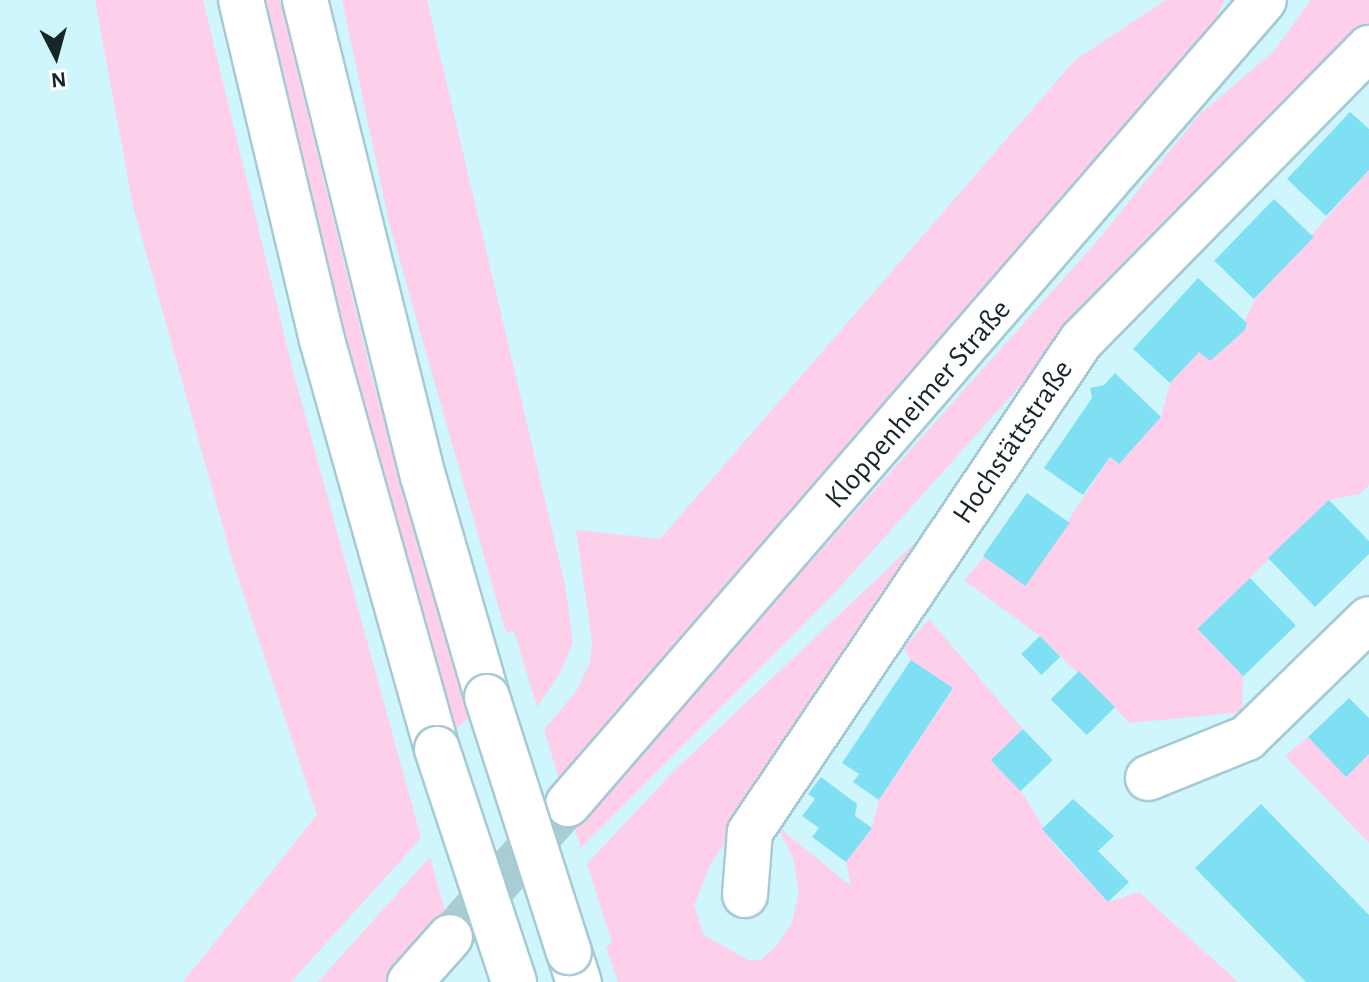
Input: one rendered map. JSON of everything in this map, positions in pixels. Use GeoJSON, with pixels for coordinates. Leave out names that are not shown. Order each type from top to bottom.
{"type":"FeatureCollection","features":[{"type":"Feature","properties":{"kind":"main road"},"geometry":{"type":"LineString","coordinates":[[241,0],[322,340],[437,749],[514,982]]}},
{"type":"Feature","properties":{"kind":"main road"},"geometry":{"type":"LineString","coordinates":[[305,0],[411,430],[487,697],[574,967]]}},
{"type":"Feature","properties":{"kind":"main road","name":"Kloppenheimer Straße"},"geometry":{"type":"LineString","coordinates":[[568,804],[1264,0]]}},
{"type":"Feature","properties":{"kind":"main road","name":"Hochstättstraße"},"geometry":{"type":"LineString","coordinates":[[745,895],[750,832],[1081,341],[1369,48]]}},
{"type":"Feature","properties":{"kind":"main road"},"geometry":{"type":"LineString","coordinates":[[1148,778],[1247,738],[1369,619]]}},
{"type":"Feature","properties":{"kind":"main road"},"geometry":{"type":"LineString","coordinates":[[410,982],[450,937]]}},
{"type":"Feature","properties":{"kind":"shaded area"},"geometry":{"type":"Polygon","coordinates":[[[95,0],[203,0],[293,371],[421,838],[291,982],[183,982],[317,815],[232,559],[133,206],[95,0]]]}},
{"type":"Feature","properties":{"kind":"shaded area"},"geometry":{"type":"Polygon","coordinates":[[[265,0],[280,0],[372,377],[470,716],[456,729],[332,285],[265,0]]]}},
{"type":"Feature","properties":{"kind":"shaded area"},"geometry":{"type":"Polygon","coordinates":[[[342,0],[427,0],[565,585],[573,643],[560,673],[537,707],[514,631],[506,633],[389,222],[342,0]]]}},
{"type":"Feature","properties":{"kind":"shaded area"},"geometry":{"type":"Polygon","coordinates":[[[1166,0],[1225,0],[1209,32],[561,785],[544,730],[577,690],[590,663],[592,642],[576,530],[660,539],[1075,60],[1166,0]]]}},
{"type":"Feature","properties":{"kind":"shaded area"},"geometry":{"type":"Polygon","coordinates":[[[1311,0],[1369,0],[1369,25],[1043,360],[831,597],[581,848],[574,827],[1098,240],[1199,115],[1274,51],[1311,0]]]}},
{"type":"Feature","properties":{"kind":"shaded area"},"geometry":{"type":"Polygon","coordinates":[[[1369,170],[1369,485],[1360,494],[1329,500],[1198,629],[1243,676],[1242,712],[1130,723],[1040,636],[964,580],[984,557],[1026,585],[1110,457],[1119,464],[1161,417],[1170,383],[1199,352],[1242,327],[1255,299],[1369,170]]]}},
{"type":"Feature","properties":{"kind":"shaded area"},"geometry":{"type":"Polygon","coordinates":[[[919,539],[933,543],[711,863],[694,905],[704,935],[750,961],[761,960],[777,945],[792,923],[799,892],[793,858],[778,827],[851,886],[846,862],[872,828],[879,800],[953,689],[911,660],[904,648],[929,619],[1023,729],[991,761],[1021,791],[1055,846],[1108,902],[1139,892],[1238,982],[618,982],[606,947],[612,943],[587,864],[673,772],[919,539]]]}},
{"type":"Feature","properties":{"kind":"shaded area"},"geometry":{"type":"Polygon","coordinates":[[[1308,737],[1346,776],[1369,754],[1369,843],[1285,756],[1308,737]]]}},
{"type":"Feature","properties":{"kind":"shaded area"},"geometry":{"type":"Polygon","coordinates":[[[430,857],[446,915],[387,982],[318,982],[430,857]]]}},
{"type":"Feature","properties":{"kind":"building"},"geometry":{"type":"Polygon","coordinates":[[[1350,112],[1369,129],[1369,170],[1326,216],[1287,179],[1350,112]]]}},
{"type":"Feature","properties":{"kind":"building"},"geometry":{"type":"Polygon","coordinates":[[[1274,199],[1314,237],[1254,299],[1214,261],[1274,199]]]}},
{"type":"Feature","properties":{"kind":"building"},"geometry":{"type":"Polygon","coordinates":[[[1198,278],[1247,323],[1245,330],[1210,361],[1199,352],[1170,383],[1133,349],[1198,278]]]}},
{"type":"Feature","properties":{"kind":"building"},"geometry":{"type":"Polygon","coordinates":[[[1115,373],[1161,417],[1119,464],[1110,457],[1083,495],[1044,468],[1092,398],[1090,388],[1104,385],[1115,373]]]}},
{"type":"Feature","properties":{"kind":"building"},"geometry":{"type":"Polygon","coordinates":[[[1027,493],[1070,523],[1025,586],[983,556],[1027,493]]]}},
{"type":"Feature","properties":{"kind":"building"},"geometry":{"type":"Polygon","coordinates":[[[1329,500],[1369,541],[1369,554],[1315,607],[1268,558],[1329,500]]]}},
{"type":"Feature","properties":{"kind":"building"},"geometry":{"type":"Polygon","coordinates":[[[1250,578],[1296,625],[1243,676],[1197,629],[1250,578]]]}},
{"type":"Feature","properties":{"kind":"building"},"geometry":{"type":"Polygon","coordinates":[[[1040,636],[1060,657],[1041,675],[1021,654],[1040,636]]]}},
{"type":"Feature","properties":{"kind":"building"},"geometry":{"type":"Polygon","coordinates":[[[911,660],[953,688],[879,800],[853,782],[859,774],[842,763],[911,660]]]}},
{"type":"Feature","properties":{"kind":"building"},"geometry":{"type":"Polygon","coordinates":[[[1079,671],[1115,707],[1087,735],[1051,699],[1079,671]]]}},
{"type":"Feature","properties":{"kind":"building"},"geometry":{"type":"Polygon","coordinates":[[[1349,698],[1369,718],[1369,754],[1346,777],[1308,737],[1349,698]]]}},
{"type":"Feature","properties":{"kind":"building"},"geometry":{"type":"Polygon","coordinates":[[[1023,729],[1053,760],[1021,791],[991,760],[1023,729]]]}},
{"type":"Feature","properties":{"kind":"building"},"geometry":{"type":"Polygon","coordinates":[[[821,777],[857,804],[855,816],[872,828],[846,862],[812,837],[819,828],[802,816],[815,799],[808,794],[821,777]]]}},
{"type":"Feature","properties":{"kind":"building"},"geometry":{"type":"Polygon","coordinates":[[[1073,799],[1114,836],[1098,851],[1129,882],[1108,902],[1042,829],[1073,799]]]}},
{"type":"Feature","properties":{"kind":"building"},"geometry":{"type":"Polygon","coordinates":[[[1261,804],[1369,915],[1369,982],[1306,982],[1195,868],[1261,804]]]}},
{"type":"Feature","properties":{"kind":"tunnel"},"geometry":{"type":"LineString","coordinates":[[450,937],[568,804]]}}]}
